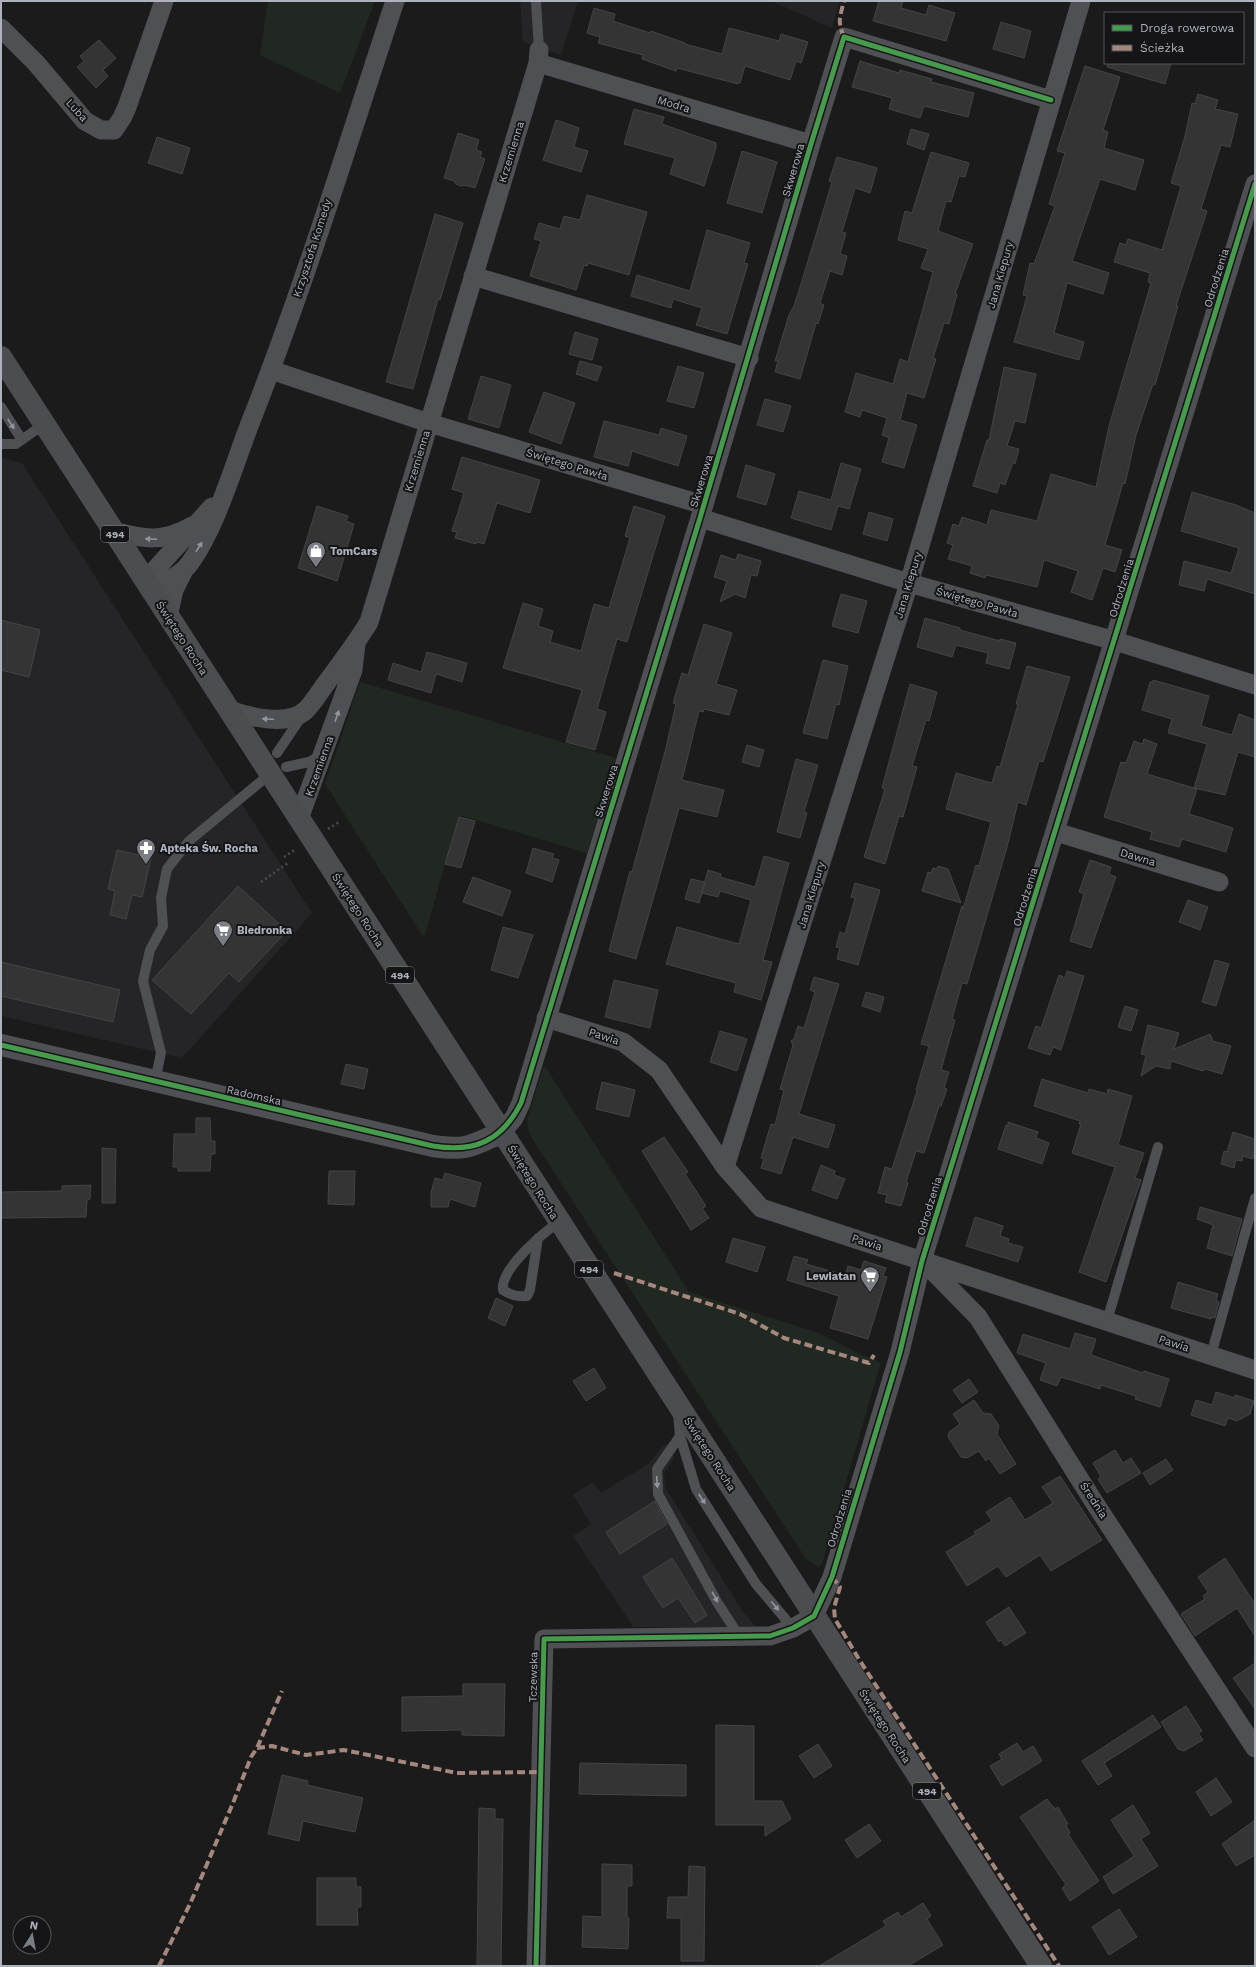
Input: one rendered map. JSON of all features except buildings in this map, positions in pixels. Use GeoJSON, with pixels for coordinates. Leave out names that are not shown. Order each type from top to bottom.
{"type":"FeatureCollection","features":[{"type":"Feature","properties":{"kind":"main road","name":"Świętego Rocha"},"geometry":{"type":"LineString","coordinates":[[1,357],[229,710],[278,770],[299,819],[1040,1966]]}},
{"type":"Feature","properties":{"kind":"street","name":"Luba"},"geometry":{"type":"LineString","coordinates":[[1,28],[36,63],[85,121],[100,130],[114,130],[127,107],[164,1]]}},
{"type":"Feature","properties":{"kind":"street","name":"Krzysztofa Komedy"},"geometry":{"type":"LineString","coordinates":[[168,616],[174,590],[184,570],[202,543],[224,493],[271,370],[395,1]]}},
{"type":"Feature","properties":{"kind":"street","name":"Jana Kiepury"},"geometry":{"type":"LineString","coordinates":[[726,1167],[909,583],[1080,1]]}},
{"type":"Feature","properties":{"kind":"street","name":"Skwerowa"},"geometry":{"type":"LineString","coordinates":[[502,1132],[514,1118],[521,1103],[749,358],[811,144],[844,37],[1051,100]]}},
{"type":"Feature","properties":{"kind":"street","name":"Modra"},"geometry":{"type":"LineString","coordinates":[[538,56],[811,144]]}},
{"type":"Feature","properties":{"kind":"street","name":"Krzemienna"},"geometry":{"type":"LineString","coordinates":[[305,710],[356,644],[369,622],[538,56]]}},
{"type":"Feature","properties":{"kind":"street","name":"Odrodzenia"},"geometry":{"type":"LineString","coordinates":[[814,1616],[832,1577],[900,1352],[922,1261],[1115,641],[1249,228],[1255,184]]}},
{"type":"Feature","properties":{"kind":"street"},"geometry":{"type":"LineString","coordinates":[[472,276],[749,358]]}},
{"type":"Feature","properties":{"kind":"street","name":"Świętego Pawła"},"geometry":{"type":"LineString","coordinates":[[271,370],[702,511],[909,583],[1115,641],[1255,685]]}},
{"type":"Feature","properties":{"kind":"street","name":"Krzysztofa Komedy"},"geometry":{"type":"LineString","coordinates":[[147,585],[154,571],[200,522],[224,493]]}},
{"type":"Feature","properties":{"kind":"street","name":"Krzysztofa Komedy"},"geometry":{"type":"LineString","coordinates":[[113,532],[152,539],[163,538],[185,530],[200,522]]}},
{"type":"Feature","properties":{"kind":"street","name":"Krzysztofa Komedy"},"geometry":{"type":"LineString","coordinates":[[147,585],[173,578],[184,570]]}},
{"type":"Feature","properties":{"kind":"street","name":"Krzemienna"},"geometry":{"type":"LineString","coordinates":[[299,819],[353,670],[356,644]]}},
{"type":"Feature","properties":{"kind":"street"},"geometry":{"type":"LineString","coordinates":[[229,710],[251,717],[271,720],[290,717],[305,710]]}},
{"type":"Feature","properties":{"kind":"street","name":"Dawna"},"geometry":{"type":"LineString","coordinates":[[1056,832],[1219,882]]}},
{"type":"Feature","properties":{"kind":"street","name":"Pawia"},"geometry":{"type":"LineString","coordinates":[[546,1018],[623,1042],[659,1070],[726,1167],[761,1208],[1255,1370]]}},
{"type":"Feature","properties":{"kind":"street","name":"Radomska"},"geometry":{"type":"LineString","coordinates":[[1,1045],[324,1121],[452,1149],[470,1147],[502,1132]]}},
{"type":"Feature","properties":{"kind":"street","name":"Średnia"},"geometry":{"type":"LineString","coordinates":[[922,1261],[978,1317],[1094,1502],[1255,1748]]}},
{"type":"Feature","properties":{"kind":"street","name":"Tczewska"},"geometry":{"type":"LineString","coordinates":[[536,1966],[544,1639],[770,1636],[793,1628],[814,1616]]}},
{"type":"Feature","properties":{"kind":"lane"},"geometry":{"type":"LineString","coordinates":[[536,1],[538,56]]}},
{"type":"Feature","properties":{"kind":"lane"},"geometry":{"type":"LineString","coordinates":[[1,407],[22,440]]}},
{"type":"Feature","properties":{"kind":"lane"},"geometry":{"type":"LineString","coordinates":[[1,444],[16,444],[44,424]]}},
{"type":"Feature","properties":{"kind":"lane"},"geometry":{"type":"LineString","coordinates":[[277,753],[305,710]]}},
{"type":"Feature","properties":{"kind":"lane"},"geometry":{"type":"LineString","coordinates":[[156,1081],[161,1053],[143,981],[150,950],[163,926],[161,898],[167,869],[189,841],[278,770],[309,762],[324,753]]}},
{"type":"Feature","properties":{"kind":"lane"},"geometry":{"type":"LineString","coordinates":[[1107,1321],[1158,1147]]}},
{"type":"Feature","properties":{"kind":"lane"},"geometry":{"type":"LineString","coordinates":[[1211,1355],[1255,1198]]}},
{"type":"Feature","properties":{"kind":"lane"},"geometry":{"type":"LineString","coordinates":[[538,1238],[530,1290],[527,1296],[510,1295],[503,1290],[502,1284],[525,1249],[538,1238],[559,1222]]}},
{"type":"Feature","properties":{"kind":"lane"},"geometry":{"type":"LineString","coordinates":[[678,1405],[680,1436],[696,1489],[756,1584],[793,1628]]}},
{"type":"Feature","properties":{"kind":"lane"},"geometry":{"type":"LineString","coordinates":[[680,1436],[657,1469],[658,1494],[717,1602],[739,1636]]}},
{"type":"Feature","properties":{"kind":"path"},"geometry":{"type":"LineString","coordinates":[[284,857],[297,848]]}},
{"type":"Feature","properties":{"kind":"path"},"geometry":{"type":"LineString","coordinates":[[261,882],[288,863]]}},
{"type":"Feature","properties":{"kind":"shaded area"},"geometry":{"type":"Polygon","coordinates":[[[268,1],[375,1],[340,93],[260,55],[268,1]]]}},
{"type":"Feature","properties":{"kind":"shaded area"},"geometry":{"type":"Polygon","coordinates":[[[520,1],[578,1],[561,55],[523,42],[520,1]]]}},
{"type":"Feature","properties":{"kind":"shaded area"},"geometry":{"type":"Polygon","coordinates":[[[771,1],[840,1],[832,28],[771,1]]]}},
{"type":"Feature","properties":{"kind":"shaded area"},"geometry":{"type":"Polygon","coordinates":[[[1,458],[22,463],[312,913],[182,1058],[1,1016],[1,458]]]}},
{"type":"Feature","properties":{"kind":"shaded area"},"geometry":{"type":"Polygon","coordinates":[[[360,682],[616,758],[587,853],[459,815],[424,938],[325,784],[360,682]]]}},
{"type":"Feature","properties":{"kind":"shaded area"},"geometry":{"type":"Polygon","coordinates":[[[544,1065],[689,1292],[819,1333],[862,1355],[881,1362],[822,1564],[818,1567],[806,1559],[529,1134],[527,1120],[544,1065]]]}},
{"type":"Feature","properties":{"kind":"shaded area"},"geometry":{"type":"Polygon","coordinates":[[[666,1443],[674,1458],[664,1473],[666,1489],[743,1612],[756,1627],[633,1627],[573,1536],[591,1524],[573,1495],[592,1482],[601,1493],[648,1464],[666,1443]]]}},
{"type":"Feature","properties":{"kind":"marked path"},"geometry":{"type":"LineString","coordinates":[[844,1],[840,15],[840,23],[844,37]]}},
{"type":"Feature","properties":{"kind":"marked path"},"geometry":{"type":"LineString","coordinates":[[614,1273],[740,1314],[784,1338],[869,1363],[874,1355]]}},
{"type":"Feature","properties":{"kind":"marked path"},"geometry":{"type":"LineString","coordinates":[[832,1577],[840,1587],[834,1608],[835,1619],[860,1661],[1059,1966]]}},
{"type":"Feature","properties":{"kind":"marked path"},"geometry":{"type":"LineString","coordinates":[[159,1966],[190,1904],[251,1757],[257,1748],[282,1691]]}},
{"type":"Feature","properties":{"kind":"marked path"},"geometry":{"type":"LineString","coordinates":[[257,1748],[272,1746],[306,1755],[344,1750],[457,1773],[541,1772]]}},
{"type":"Feature","properties":{"kind":"cycle path"},"geometry":{"type":"LineString","coordinates":[[1,1045],[433,1146],[461,1148],[474,1145],[496,1135],[505,1127],[521,1103],[700,518],[844,37],[1051,100]]}},
{"type":"Feature","properties":{"kind":"cycle path"},"geometry":{"type":"LineString","coordinates":[[536,1966],[544,1639],[770,1636],[793,1628],[814,1616],[832,1577],[900,1352],[922,1261],[1255,184]]}},
{"type":"Feature","properties":{"kind":"place","name":"TomCars"},"geometry":{"type":"Point","coordinates":[316,568]}},
{"type":"Feature","properties":{"kind":"place","name":"Apteka Św. Rocha"},"geometry":{"type":"Point","coordinates":[146,865]}},
{"type":"Feature","properties":{"kind":"place","name":"Biedronka"},"geometry":{"type":"Point","coordinates":[223,947]}},
{"type":"Feature","properties":{"kind":"place","name":"Lewiatan"},"geometry":{"type":"Point","coordinates":[870,1293]}}]}
